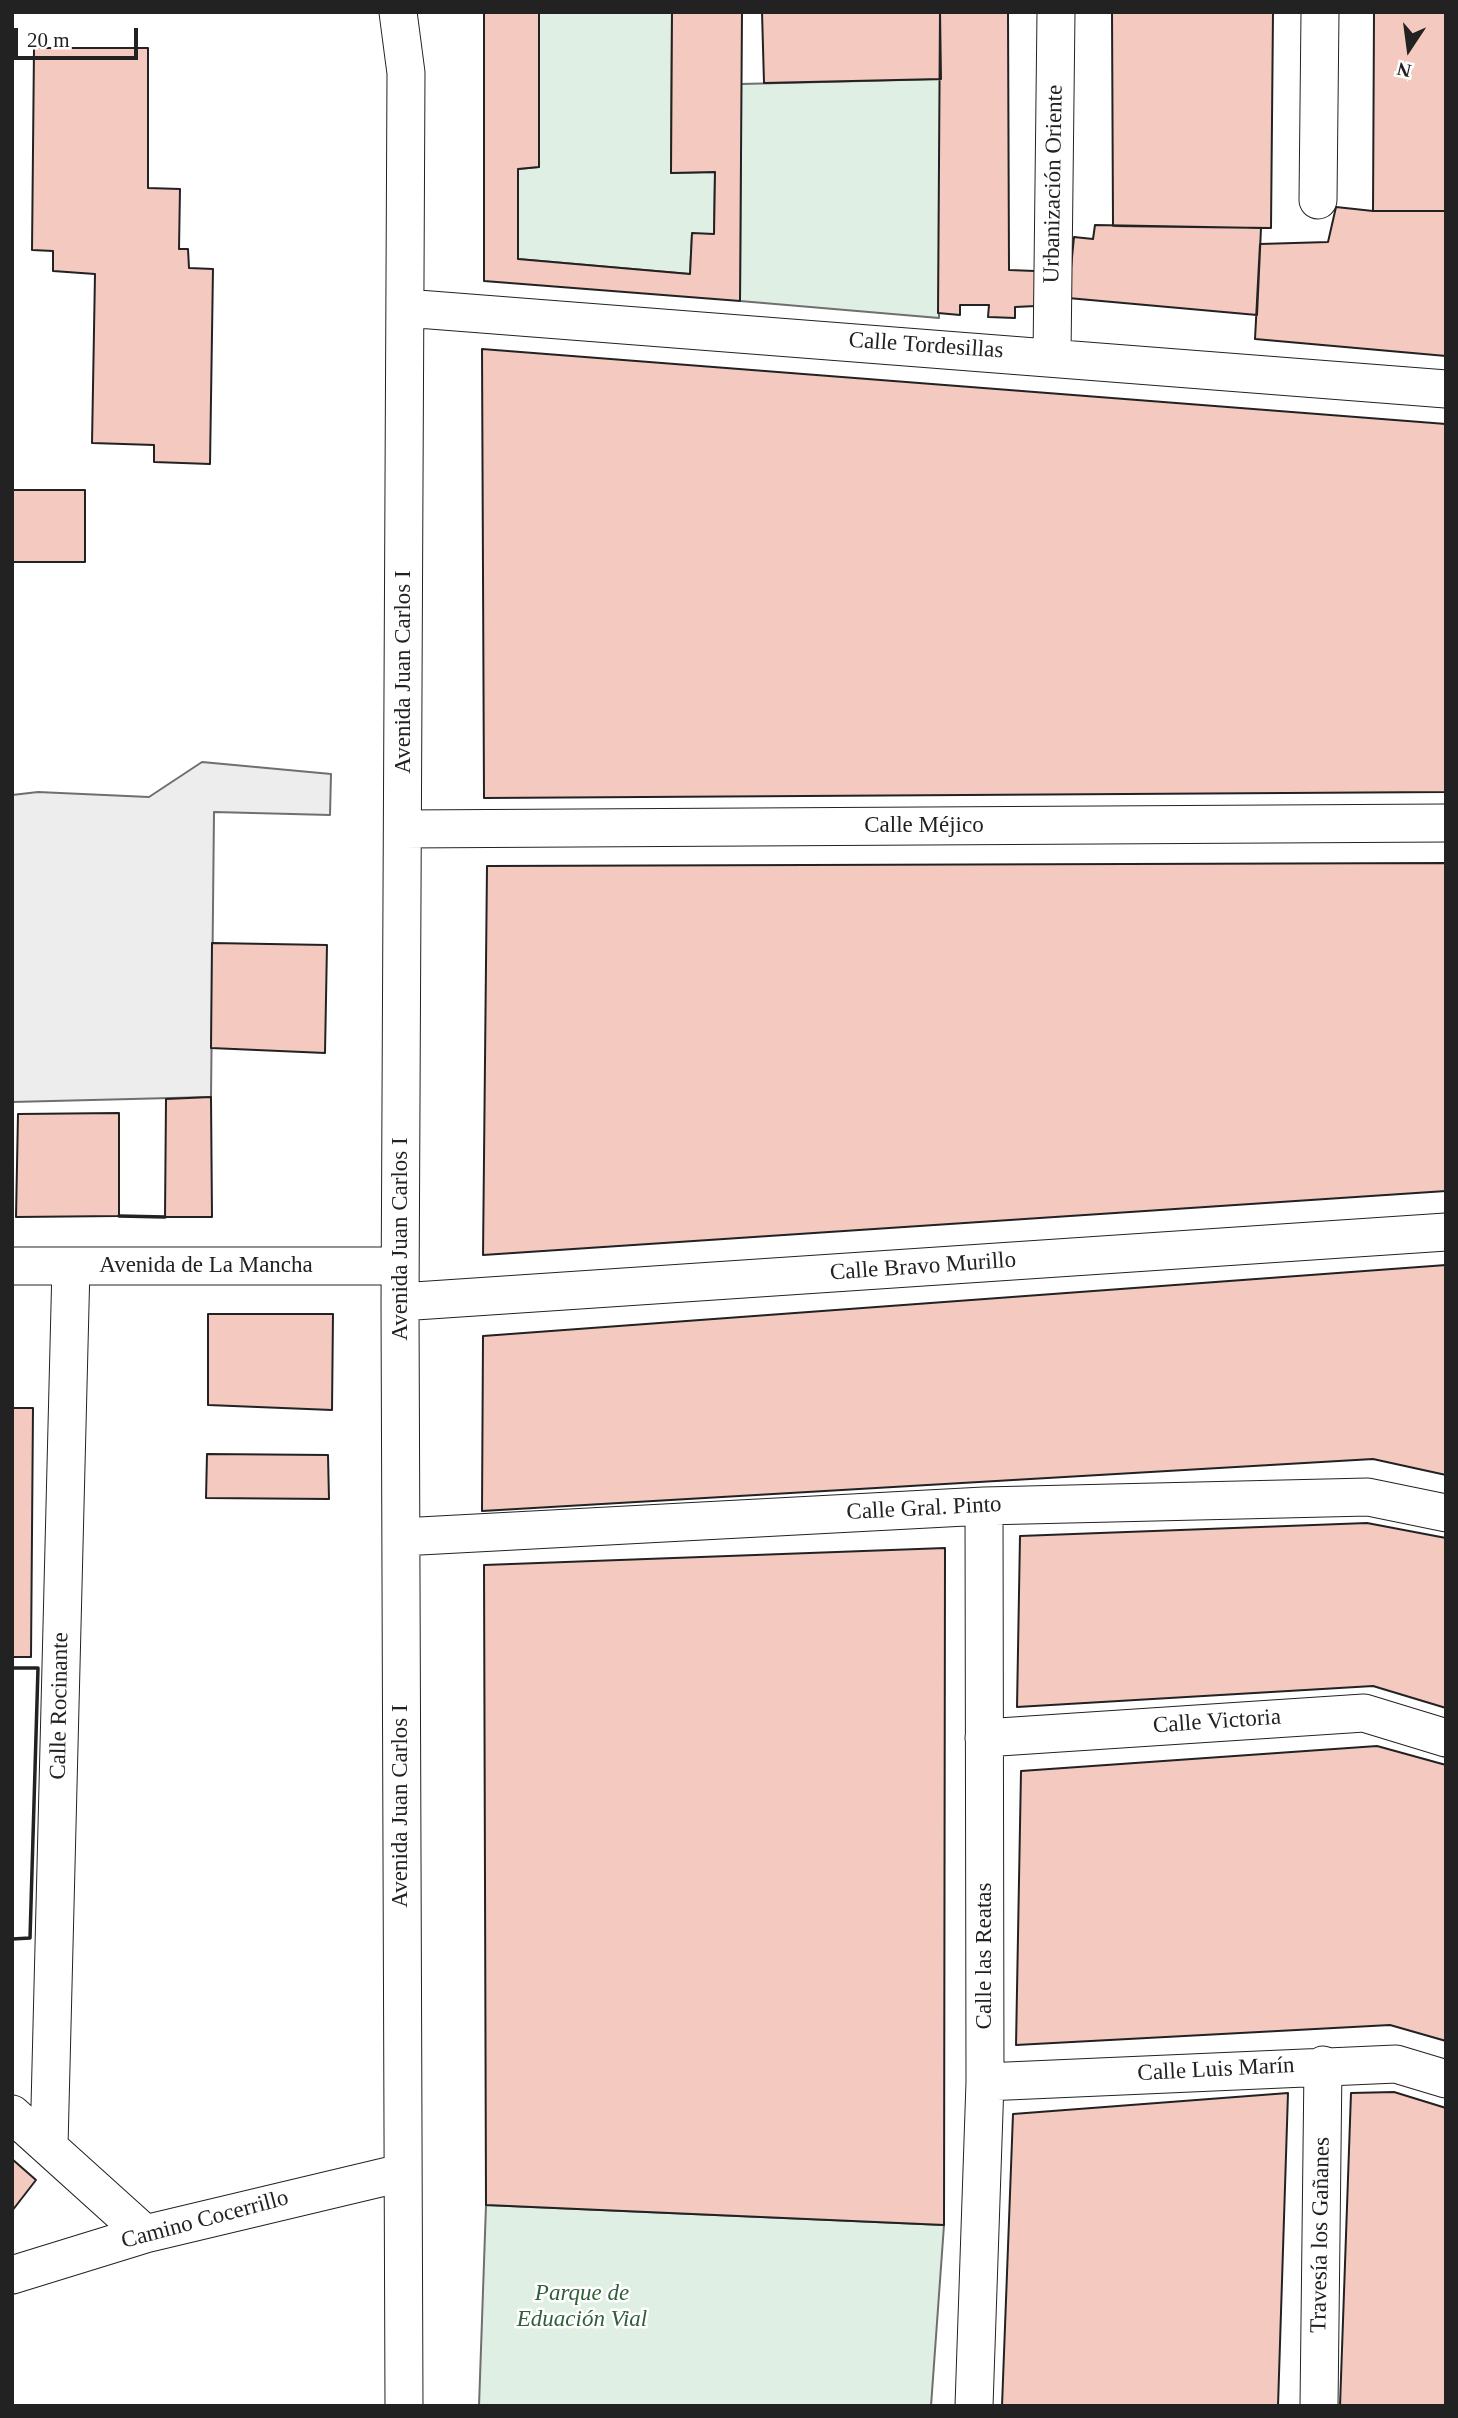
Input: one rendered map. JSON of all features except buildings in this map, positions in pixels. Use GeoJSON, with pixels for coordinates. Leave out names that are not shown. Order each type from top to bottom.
{"type":"FeatureCollection","features":[{"type":"Feature","properties":{"kind":"street"},"geometry":{"type":"LineString","coordinates":[[398,12],[406,73]]}},
{"type":"Feature","properties":{"kind":"street"},"geometry":{"type":"LineString","coordinates":[[406,73],[418,12]]}},
{"type":"Feature","properties":{"kind":"street","name":"Urbanización Oriente"},"geometry":{"type":"LineString","coordinates":[[1052,356],[1056,12]]}},
{"type":"Feature","properties":{"kind":"street"},"geometry":{"type":"LineString","coordinates":[[1318,200],[1320,12]]}},
{"type":"Feature","properties":{"kind":"street","name":"Avenida Juan Carlos I"},"geometry":{"type":"LineString","coordinates":[[404,2406],[401,2173],[400,1284],[406,73]]}},
{"type":"Feature","properties":{"kind":"street","name":"Calle Tordesillas"},"geometry":{"type":"LineString","coordinates":[[405,307],[1446,389]]}},
{"type":"Feature","properties":{"kind":"street","name":"Calle Méjico"},"geometry":{"type":"LineString","coordinates":[[403,829],[1446,823]]}},
{"type":"Feature","properties":{"kind":"street","name":"Calle Bravo Murillo"},"geometry":{"type":"LineString","coordinates":[[400,1284],[1446,1233]]}},
{"type":"Feature","properties":{"kind":"street","name":"Avenida de La Mancha"},"geometry":{"type":"LineString","coordinates":[[12,1266],[71,1266],[400,1284]]}},
{"type":"Feature","properties":{"kind":"street","name":"Calle Rocinante"},"geometry":{"type":"LineString","coordinates":[[49,2146],[71,1266]]}},
{"type":"Feature","properties":{"kind":"street","name":"Calle Gral. Pinto"},"geometry":{"type":"LineString","coordinates":[[401,1537],[984,1506],[1368,1497],[1446,1513]]}},
{"type":"Feature","properties":{"kind":"street","name":"Calle las Reatas"},"geometry":{"type":"LineString","coordinates":[[974,2406],[985,2082],[984,1506]]}},
{"type":"Feature","properties":{"kind":"street","name":"Calle Victoria"},"geometry":{"type":"LineString","coordinates":[[984,1738],[1364,1713],[1446,1738]]}},
{"type":"Feature","properties":{"kind":"street","name":"Calle Luis Marín"},"geometry":{"type":"LineString","coordinates":[[985,2082],[1323,2065],[1396,2064],[1446,2079]]}},
{"type":"Feature","properties":{"kind":"street","name":"Travesía los Gañanes"},"geometry":{"type":"LineString","coordinates":[[1319,2406],[1323,2065]]}},
{"type":"Feature","properties":{"kind":"street"},"geometry":{"type":"LineString","coordinates":[[12,2114],[145,2234]]}},
{"type":"Feature","properties":{"kind":"street","name":"Camino Cocerrillo"},"geometry":{"type":"LineString","coordinates":[[12,2275],[145,2234],[401,2173]]}},
{"type":"Feature","properties":{"kind":"green space"},"geometry":{"type":"Polygon","coordinates":[[[539,12],[672,12],[671,173],[715,172],[714,234],[692,234],[690,274],[518,259],[518,169],[539,167],[539,12]]]}},
{"type":"Feature","properties":{"kind":"green space"},"geometry":{"type":"Polygon","coordinates":[[[941,79],[939,318],[740,301],[741,84],[941,79]]]}},
{"type":"Feature","properties":{"kind":"green space","name":"Parque de Eduación Vial"},"geometry":{"type":"Polygon","coordinates":[[[486,2205],[944,2225],[931,2406],[479,2406],[486,2205]]]}},
{"type":"Feature","properties":{"kind":"shaded area"},"geometry":{"type":"Polygon","coordinates":[[[202,762],[331,774],[330,815],[214,812],[211,1097],[12,1102],[12,795],[38,792],[149,797],[202,762]]]}},
{"type":"Feature","properties":{"kind":"wall"},"geometry":{"type":"LineString","coordinates":[[119,1216],[165,1217]]}},
{"type":"Feature","properties":{"kind":"wall"},"geometry":{"type":"LineString","coordinates":[[12,1668],[38,1668],[30,1938],[12,1939]]}}]}
